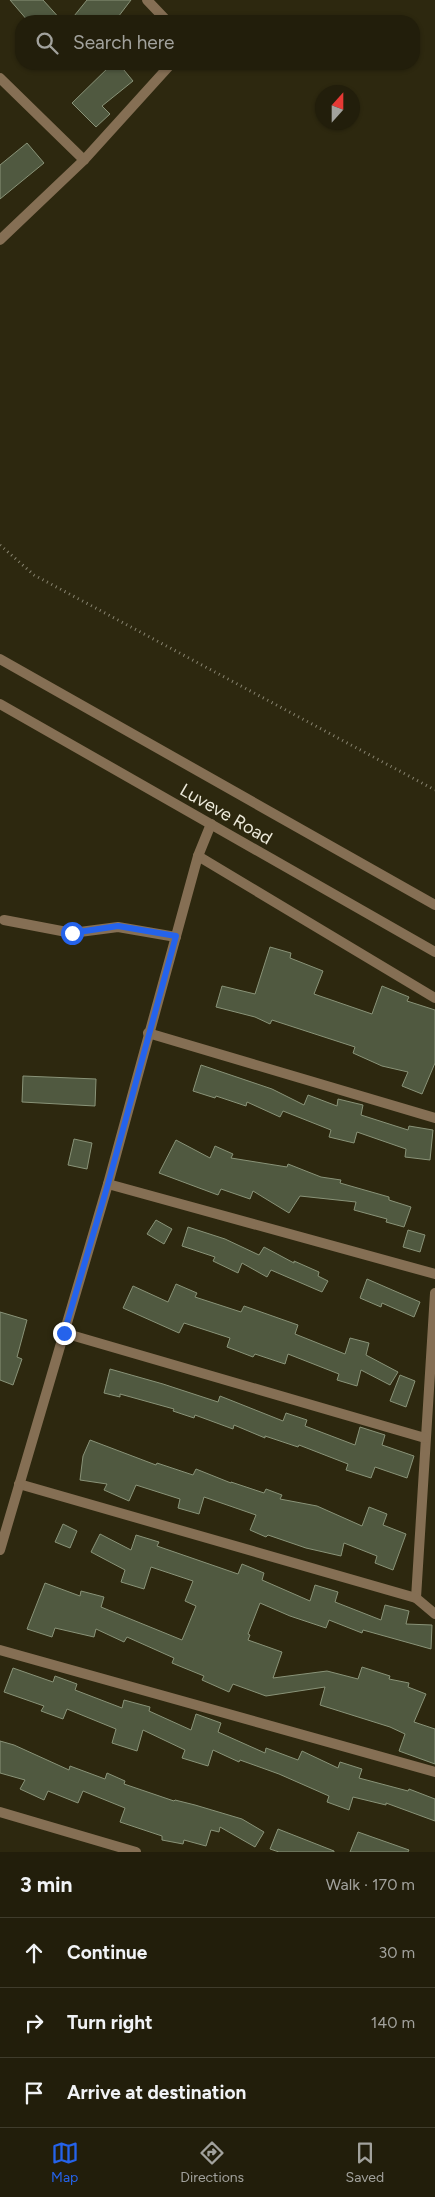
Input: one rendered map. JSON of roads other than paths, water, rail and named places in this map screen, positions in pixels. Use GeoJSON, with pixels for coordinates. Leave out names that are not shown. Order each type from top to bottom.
{"type":"FeatureCollection","features":[{"type":"Feature","properties":{"kind":"street"},"geometry":{"type":"LineString","coordinates":[[147,0],[161,15]]}},
{"type":"Feature","properties":{"kind":"street"},"geometry":{"type":"LineString","coordinates":[[0,240],[84,160],[166,70]]}},
{"type":"Feature","properties":{"kind":"street"},"geometry":{"type":"LineString","coordinates":[[0,78],[84,160]]}},
{"type":"Feature","properties":{"kind":"street","name":"Luveve Road"},"geometry":{"type":"LineString","coordinates":[[0,660],[435,905]]}},
{"type":"Feature","properties":{"kind":"street","name":"Luveve Road"},"geometry":{"type":"LineString","coordinates":[[0,704],[435,952]]}},
{"type":"Feature","properties":{"kind":"street"},"geometry":{"type":"LineString","coordinates":[[0,1550],[108,1184],[198,856],[211,824]]}},
{"type":"Feature","properties":{"kind":"street"},"geometry":{"type":"LineString","coordinates":[[198,856],[435,998]]}},
{"type":"Feature","properties":{"kind":"street"},"geometry":{"type":"LineString","coordinates":[[4,920],[72,933],[118,926],[176,936]]}},
{"type":"Feature","properties":{"kind":"street"},"geometry":{"type":"LineString","coordinates":[[148,1033],[435,1118]]}},
{"type":"Feature","properties":{"kind":"street"},"geometry":{"type":"LineString","coordinates":[[108,1184],[435,1274]]}},
{"type":"Feature","properties":{"kind":"street"},"geometry":{"type":"LineString","coordinates":[[416,1598],[435,1293]]}},
{"type":"Feature","properties":{"kind":"street"},"geometry":{"type":"LineString","coordinates":[[64,1333],[425,1438]]}},
{"type":"Feature","properties":{"kind":"street"},"geometry":{"type":"LineString","coordinates":[[19,1484],[416,1598],[435,1614]]}},
{"type":"Feature","properties":{"kind":"street"},"geometry":{"type":"LineString","coordinates":[[0,1650],[435,1772]]}},
{"type":"Feature","properties":{"kind":"street"},"geometry":{"type":"LineString","coordinates":[[0,1812],[136,1852]]}}]}
